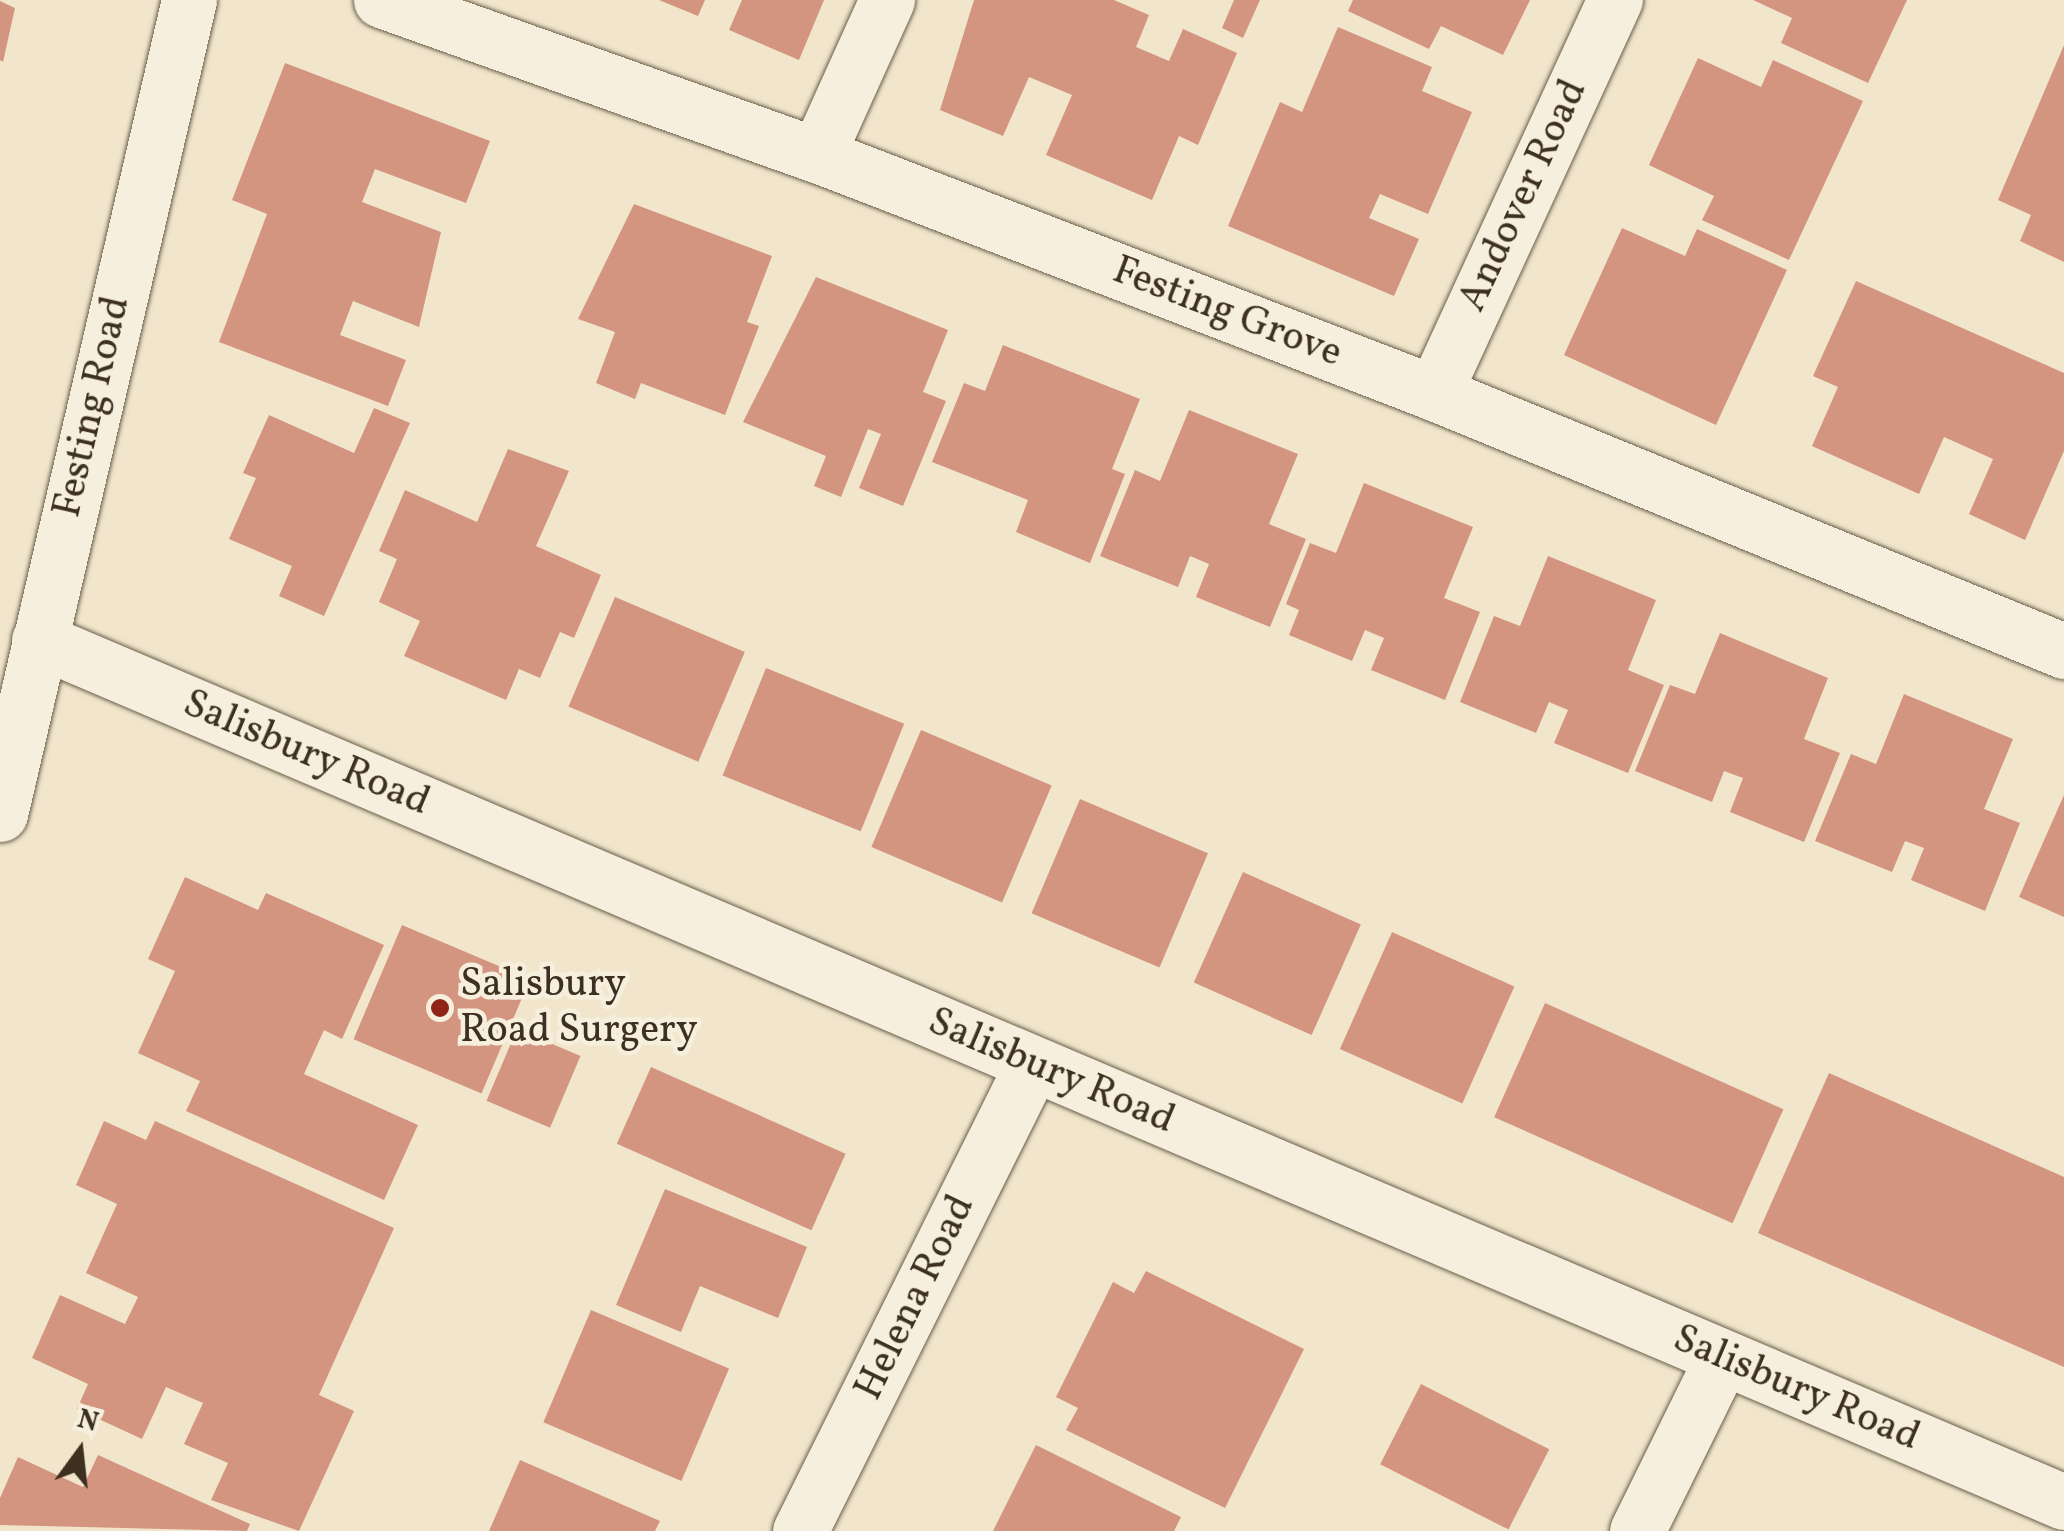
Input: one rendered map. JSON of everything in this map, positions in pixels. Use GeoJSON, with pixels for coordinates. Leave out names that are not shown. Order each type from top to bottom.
{"type":"FeatureCollection","features":[{"type":"Feature","properties":{"kind":"street","name":"Festing Road"},"geometry":{"type":"LineString","coordinates":[[0,814],[189,0]]}},
{"type":"Feature","properties":{"kind":"street","name":"Festing Grove"},"geometry":{"type":"LineString","coordinates":[[380,0],[817,155],[2059,634]]}},
{"type":"Feature","properties":{"kind":"street"},"geometry":{"type":"LineString","coordinates":[[817,155],[887,0]]}},
{"type":"Feature","properties":{"kind":"street","name":"Andover Road"},"geometry":{"type":"LineString","coordinates":[[1434,393],[1614,0]]}},
{"type":"Feature","properties":{"kind":"street","name":"Salisbury Road"},"geometry":{"type":"LineString","coordinates":[[39,640],[2064,1502]]}},
{"type":"Feature","properties":{"kind":"street","name":"Helena Road"},"geometry":{"type":"LineString","coordinates":[[800,1531],[1032,1065]]}},
{"type":"Feature","properties":{"kind":"street"},"geometry":{"type":"LineString","coordinates":[[1637,1531],[1722,1358]]}},
{"type":"Feature","properties":{"kind":"building"},"geometry":{"type":"Polygon","coordinates":[[[659,0],[705,0],[698,16],[659,0]]]}},
{"type":"Feature","properties":{"kind":"building"},"geometry":{"type":"Polygon","coordinates":[[[742,0],[824,0],[799,60],[729,30],[742,0]]]}},
{"type":"Feature","properties":{"kind":"building"},"geometry":{"type":"Polygon","coordinates":[[[974,0],[1114,0],[1149,15],[1136,47],[1169,61],[1183,29],[1237,53],[1198,145],[1179,136],[1152,200],[1046,155],[1072,95],[1029,77],[1003,136],[940,110],[974,0]]]}},
{"type":"Feature","properties":{"kind":"building"},"geometry":{"type":"Polygon","coordinates":[[[1234,0],[1260,0],[1243,38],[1222,28],[1234,0]]]}},
{"type":"Feature","properties":{"kind":"building"},"geometry":{"type":"Polygon","coordinates":[[[1353,0],[1530,0],[1503,55],[1441,26],[1429,49],[1348,11],[1353,0]]]}},
{"type":"Feature","properties":{"kind":"building"},"geometry":{"type":"Polygon","coordinates":[[[1753,0],[1907,0],[1868,83],[1781,43],[1792,18],[1753,0]]]}},
{"type":"Feature","properties":{"kind":"building"},"geometry":{"type":"Polygon","coordinates":[[[0,1],[15,8],[3,62],[0,60],[0,1]]]}},
{"type":"Feature","properties":{"kind":"building"},"geometry":{"type":"Polygon","coordinates":[[[1338,27],[1432,67],[1422,91],[1472,112],[1428,214],[1380,194],[1369,218],[1419,239],[1394,296],[1228,226],[1280,102],[1302,112],[1338,27]]]}},
{"type":"Feature","properties":{"kind":"building"},"geometry":{"type":"Polygon","coordinates":[[[2064,45],[2064,262],[2020,241],[2031,215],[1998,200],[2064,45]]]}},
{"type":"Feature","properties":{"kind":"building"},"geometry":{"type":"Polygon","coordinates":[[[1698,58],[1761,87],[1773,60],[1863,101],[1789,260],[1702,220],[1714,196],[1649,165],[1698,58]]]}},
{"type":"Feature","properties":{"kind":"building"},"geometry":{"type":"Polygon","coordinates":[[[285,63],[490,141],[466,203],[375,169],[362,202],[441,232],[419,327],[353,301],[340,335],[406,360],[388,406],[219,342],[267,214],[232,200],[285,63]]]}},
{"type":"Feature","properties":{"kind":"building"},"geometry":{"type":"Polygon","coordinates":[[[634,204],[772,256],[747,322],[759,326],[725,415],[641,383],[635,399],[596,383],[615,332],[578,319],[634,204]]]}},
{"type":"Feature","properties":{"kind":"building"},"geometry":{"type":"Polygon","coordinates":[[[1622,228],[1685,256],[1697,229],[1787,270],[1716,425],[1564,355],[1622,228]]]}},
{"type":"Feature","properties":{"kind":"building"},"geometry":{"type":"Polygon","coordinates":[[[816,277],[948,330],[923,392],[946,401],[903,506],[859,488],[881,434],[868,429],[841,497],[814,486],[826,456],[743,422],[816,277]]]}},
{"type":"Feature","properties":{"kind":"building"},"geometry":{"type":"Polygon","coordinates":[[[1856,281],[2064,373],[2064,451],[2025,540],[1969,514],[1993,459],[1944,437],[1919,494],[1812,446],[1838,387],[1813,376],[1856,281]]]}},
{"type":"Feature","properties":{"kind":"building"},"geometry":{"type":"Polygon","coordinates":[[[1003,345],[1140,399],[1112,469],[1125,474],[1090,563],[1016,532],[1028,500],[932,462],[964,383],[985,391],[1003,345]]]}},
{"type":"Feature","properties":{"kind":"building"},"geometry":{"type":"Polygon","coordinates":[[[374,408],[410,423],[324,616],[279,596],[292,566],[229,539],[256,478],[243,473],[269,415],[354,453],[374,408]]]}},
{"type":"Feature","properties":{"kind":"building"},"geometry":{"type":"Polygon","coordinates":[[[1189,410],[1298,454],[1269,524],[1306,539],[1270,627],[1196,597],[1209,564],[1190,556],[1178,587],[1100,556],[1135,470],[1160,481],[1189,410]]]}},
{"type":"Feature","properties":{"kind":"building"},"geometry":{"type":"Polygon","coordinates":[[[508,449],[569,471],[536,546],[601,575],[574,638],[560,632],[540,678],[519,669],[506,700],[404,656],[420,621],[379,602],[397,559],[379,551],[405,490],[477,522],[508,449]]]}},
{"type":"Feature","properties":{"kind":"building"},"geometry":{"type":"Polygon","coordinates":[[[1364,483],[1473,527],[1444,598],[1480,612],[1445,700],[1371,670],[1384,638],[1365,630],[1352,661],[1289,635],[1299,610],[1286,604],[1310,543],[1336,553],[1364,483]]]}},
{"type":"Feature","properties":{"kind":"building"},"geometry":{"type":"Polygon","coordinates":[[[1548,556],[1656,600],[1628,670],[1664,685],[1628,773],[1554,743],[1568,710],[1549,702],[1536,733],[1460,702],[1494,616],[1520,626],[1548,556]]]}},
{"type":"Feature","properties":{"kind":"building"},"geometry":{"type":"Polygon","coordinates":[[[615,597],[745,652],[698,762],[569,707],[615,597]]]}},
{"type":"Feature","properties":{"kind":"building"},"geometry":{"type":"Polygon","coordinates":[[[1720,633],[1828,678],[1804,739],[1840,753],[1804,842],[1730,812],[1743,778],[1724,771],[1712,802],[1635,771],[1670,685],[1695,694],[1720,633]]]}},
{"type":"Feature","properties":{"kind":"building"},"geometry":{"type":"Polygon","coordinates":[[[766,668],[904,724],[861,831],[723,776],[766,668]]]}},
{"type":"Feature","properties":{"kind":"building"},"geometry":{"type":"Polygon","coordinates":[[[1904,694],[2013,739],[1984,809],[2020,823],[1985,911],[1911,880],[1924,848],[1905,841],[1892,872],[1815,841],[1851,754],[1876,764],[1904,694]]]}},
{"type":"Feature","properties":{"kind":"building"},"geometry":{"type":"Polygon","coordinates":[[[921,730],[1052,785],[1002,902],[871,847],[921,730]]]}},
{"type":"Feature","properties":{"kind":"building"},"geometry":{"type":"Polygon","coordinates":[[[2064,795],[2064,917],[2019,897],[2064,795]]]}},
{"type":"Feature","properties":{"kind":"building"},"geometry":{"type":"Polygon","coordinates":[[[1080,799],[1208,853],[1159,967],[1032,913],[1080,799]]]}},
{"type":"Feature","properties":{"kind":"building"},"geometry":{"type":"Polygon","coordinates":[[[1243,872],[1361,924],[1312,1035],[1194,983],[1243,872]]]}},
{"type":"Feature","properties":{"kind":"building"},"geometry":{"type":"Polygon","coordinates":[[[185,877],[258,910],[266,893],[384,945],[342,1039],[324,1030],[304,1074],[418,1125],[384,1200],[186,1111],[200,1081],[138,1053],[175,971],[148,959],[185,877]]]}},
{"type":"Feature","properties":{"kind":"building","name":"Salisbury Road Surgery"},"geometry":{"type":"Polygon","coordinates":[[[402,925],[530,979],[481,1093],[354,1039],[402,925]]]}},
{"type":"Feature","properties":{"kind":"building"},"geometry":{"type":"Polygon","coordinates":[[[1392,932],[1514,987],[1462,1103],[1340,1049],[1392,932]]]}},
{"type":"Feature","properties":{"kind":"building"},"geometry":{"type":"Polygon","coordinates":[[[1545,1003],[1783,1109],[1733,1223],[1494,1117],[1545,1003]]]}},
{"type":"Feature","properties":{"kind":"building"},"geometry":{"type":"Polygon","coordinates":[[[517,1029],[581,1056],[550,1128],[487,1101],[517,1029]]]}},
{"type":"Feature","properties":{"kind":"building"},"geometry":{"type":"Polygon","coordinates":[[[651,1067],[846,1154],[811,1230],[617,1144],[651,1067]]]}},
{"type":"Feature","properties":{"kind":"building"},"geometry":{"type":"Polygon","coordinates":[[[1829,1073],[2064,1177],[2064,1367],[1758,1233],[1829,1073]]]}},
{"type":"Feature","properties":{"kind":"building"},"geometry":{"type":"Polygon","coordinates":[[[104,1121],[146,1140],[155,1121],[394,1228],[319,1395],[354,1411],[299,1531],[211,1500],[228,1463],[184,1444],[203,1403],[166,1387],[142,1439],[77,1409],[88,1384],[32,1358],[60,1295],[125,1324],[138,1297],[86,1273],[117,1204],[76,1185],[104,1121]]]}},
{"type":"Feature","properties":{"kind":"building"},"geometry":{"type":"Polygon","coordinates":[[[665,1189],[807,1247],[778,1318],[700,1286],[681,1332],[616,1305],[665,1189]]]}},
{"type":"Feature","properties":{"kind":"building"},"geometry":{"type":"Polygon","coordinates":[[[1146,1271],[1304,1349],[1225,1508],[1066,1430],[1078,1408],[1056,1397],[1113,1282],[1134,1293],[1146,1271]]]}},
{"type":"Feature","properties":{"kind":"building"},"geometry":{"type":"Polygon","coordinates":[[[591,1310],[729,1369],[681,1481],[543,1422],[591,1310]]]}},
{"type":"Feature","properties":{"kind":"building"},"geometry":{"type":"Polygon","coordinates":[[[1421,1384],[1549,1449],[1508,1530],[1380,1464],[1421,1384]]]}},
{"type":"Feature","properties":{"kind":"building"},"geometry":{"type":"Polygon","coordinates":[[[1036,1445],[1181,1517],[1174,1531],[993,1531],[1036,1445]]]}},
{"type":"Feature","properties":{"kind":"building"},"geometry":{"type":"Polygon","coordinates":[[[98,1455],[250,1524],[247,1531],[0,1525],[0,1498],[18,1457],[83,1487],[98,1455]]]}},
{"type":"Feature","properties":{"kind":"building"},"geometry":{"type":"Polygon","coordinates":[[[520,1460],[660,1521],[655,1531],[489,1531],[520,1460]]]}},
{"type":"Feature","properties":{"kind":"place","name":"Salisbury Road Surgery"},"geometry":{"type":"Point","coordinates":[440,1008]}}]}
